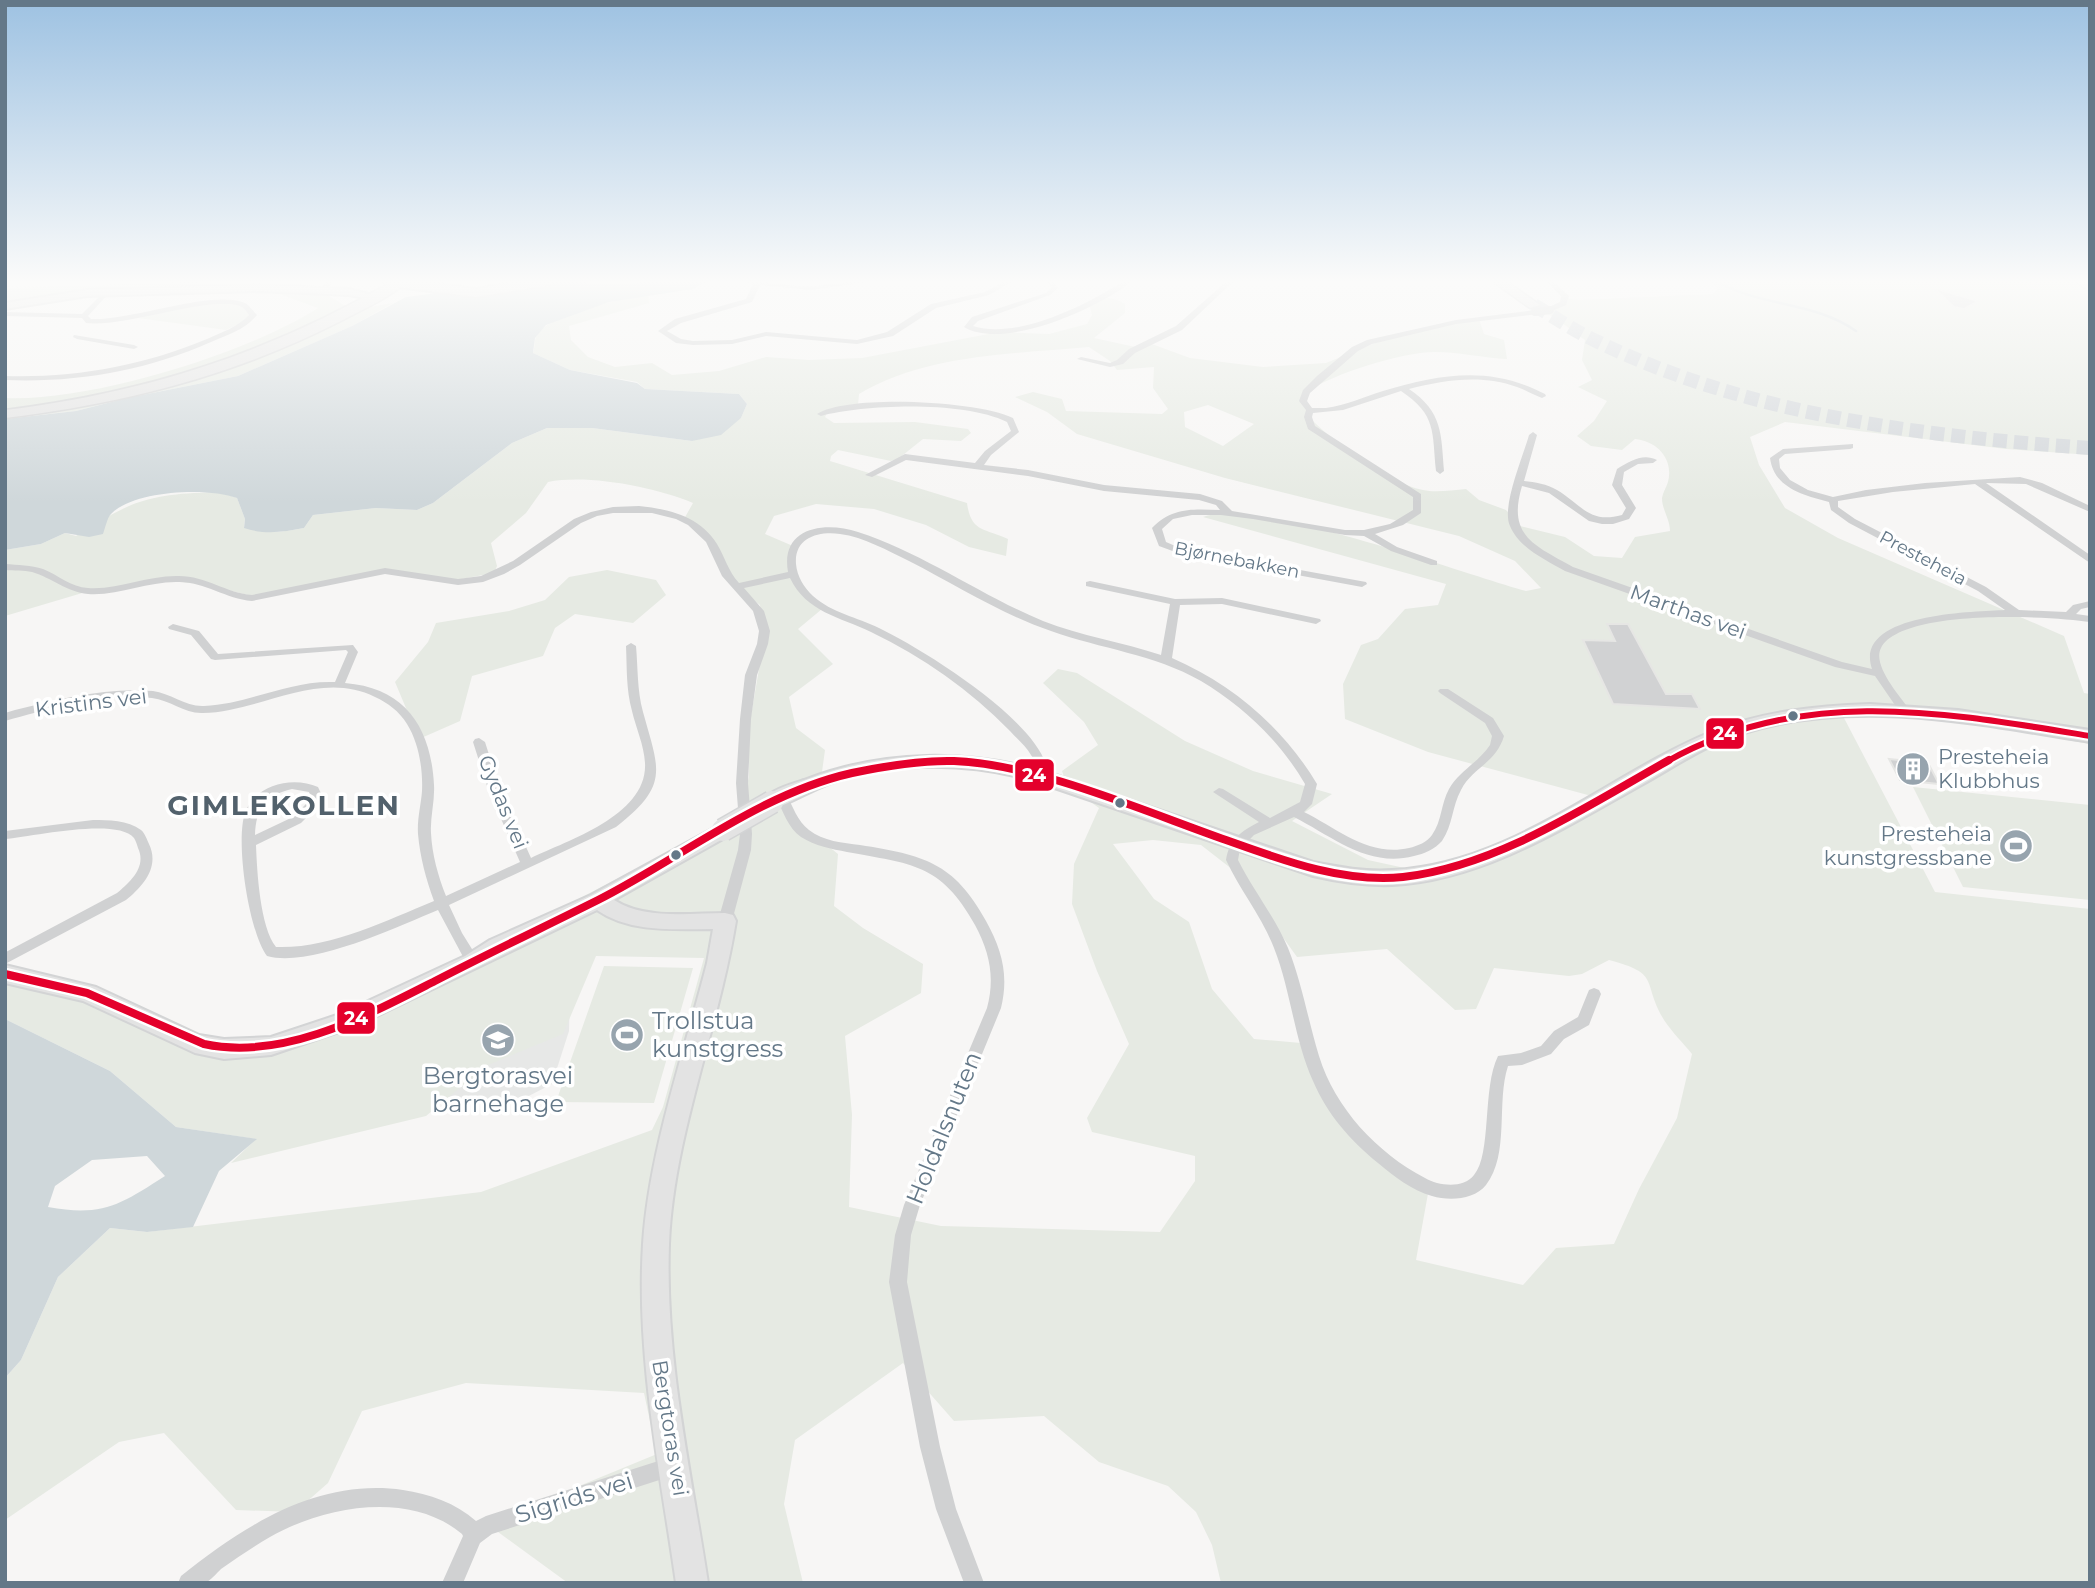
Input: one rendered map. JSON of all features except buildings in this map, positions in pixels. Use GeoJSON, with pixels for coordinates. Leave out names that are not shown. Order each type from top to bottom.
{"type":"FeatureCollection","features":[{"type":"Feature","properties":{"kind":"main road"},"geometry":{"type":"LineString","coordinates":[[5,414],[82,404],[179,383],[261,355]]}},
{"type":"Feature","properties":{"kind":"street"},"geometry":{"type":"LineString","coordinates":[[5,378],[69,377],[166,355]]}},
{"type":"Feature","properties":{"kind":"street"},"geometry":{"type":"LineString","coordinates":[[1081,359],[1110,365],[1120,362],[1128,355]]}},
{"type":"Feature","properties":{"kind":"street"},"geometry":{"type":"LineString","coordinates":[[1350,355],[1306,392],[1303,401],[1310,410],[1339,408],[1444,379],[1478,377],[1511,382],[1542,396]]}},
{"type":"Feature","properties":{"kind":"street"},"geometry":{"type":"LineString","coordinates":[[1403,389],[1421,401],[1434,416],[1440,471]]}},
{"type":"Feature","properties":{"kind":"street"},"geometry":{"type":"LineString","coordinates":[[821,414],[852,408],[909,405],[973,411],[1007,418],[1015,432],[988,453],[978,466]]}},
{"type":"Feature","properties":{"kind":"street","name":"Bjørnebakken"},"geometry":{"type":"LineString","coordinates":[[1310,410],[1308,422],[1319,433],[1395,480],[1420,500],[1418,511],[1405,520],[1366,533],[1329,532],[1227,511],[1184,514],[1164,519],[1157,528],[1158,538],[1167,547],[1188,552],[1362,584]]}},
{"type":"Feature","properties":{"kind":"street","name":"Marthas vei"},"geometry":{"type":"LineString","coordinates":[[1533,435],[1509,511],[1511,522],[1527,543],[1545,557],[1569,569],[1813,656],[1880,674]]}},
{"type":"Feature","properties":{"kind":"street","name":"Presteheia"},"geometry":{"type":"LineString","coordinates":[[1850,446],[1783,452],[1774,458],[1778,472],[1789,483],[1807,493],[1833,500],[1872,492],[1995,478],[2041,485],[2090,509]]}},
{"type":"Feature","properties":{"kind":"street","name":"Bjørnebakken"},"geometry":{"type":"LineString","coordinates":[[869,475],[905,457],[978,466],[1104,488],[1200,497],[1219,503],[1227,511]]}},
{"type":"Feature","properties":{"kind":"street"},"geometry":{"type":"LineString","coordinates":[[1519,483],[1549,489],[1584,515],[1616,520],[1629,514],[1631,508],[1617,485],[1620,471],[1632,463],[1653,460]]}},
{"type":"Feature","properties":{"kind":"street"},"geometry":{"type":"LineString","coordinates":[[1978,482],[2090,560]]}},
{"type":"Feature","properties":{"kind":"street","name":"Presteheia"},"geometry":{"type":"LineString","coordinates":[[1833,500],[1834,508],[1853,521],[1982,589],[2017,614]]}},
{"type":"Feature","properties":{"kind":"street","name":"Bergtoras vei"},"geometry":{"type":"LineString","coordinates":[[5,567],[32,569],[60,585],[80,590],[102,591],[189,578],[207,583],[235,597],[246,598],[385,571],[403,571],[438,582],[462,583],[507,569],[581,517],[624,509],[670,515],[698,529],[710,541],[722,569],[760,613],[765,629],[762,647],[751,675],[742,797],[747,836],[744,857],[725,920],[658,1217],[657,1347],[692,1583]]}},
{"type":"Feature","properties":{"kind":"street"},"geometry":{"type":"LineString","coordinates":[[1042,777],[1040,756],[977,692],[893,638],[818,604],[804,593],[792,573],[792,548],[804,536],[831,530],[855,534],[1044,625],[1166,660],[1235,700],[1284,745],[1311,784],[1307,804],[1296,813],[1247,833],[1235,845],[1232,860],[1286,960],[1313,1065],[1329,1104],[1362,1141],[1397,1169],[1431,1189],[1465,1191],[1481,1179],[1488,1167],[1495,1084],[1503,1060],[1522,1059],[1546,1050],[1559,1035],[1584,1021],[1594,994]]}},
{"type":"Feature","properties":{"kind":"street","name":"Bjørnebakken"},"geometry":{"type":"LineString","coordinates":[[1366,533],[1394,549],[1434,563]]}},
{"type":"Feature","properties":{"kind":"street"},"geometry":{"type":"LineString","coordinates":[[738,586],[792,573]]}},
{"type":"Feature","properties":{"kind":"street"},"geometry":{"type":"LineString","coordinates":[[1090,584],[1175,602],[1222,601],[1316,621]]}},
{"type":"Feature","properties":{"kind":"street"},"geometry":{"type":"LineString","coordinates":[[1166,660],[1175,602]]}},
{"type":"Feature","properties":{"kind":"street","name":"Presteheia"},"geometry":{"type":"LineString","coordinates":[[2070,614],[2077,607],[2090,604]]}},
{"type":"Feature","properties":{"kind":"street","name":"Presteheia"},"geometry":{"type":"LineString","coordinates":[[1880,674],[1875,659],[1876,647],[1884,636],[1898,628],[1956,617],[2017,614],[2070,614],[2090,619]]}},
{"type":"Feature","properties":{"kind":"street"},"geometry":{"type":"LineString","coordinates":[[173,627],[195,633],[215,657],[349,647],[353,652],[338,685]]}},
{"type":"Feature","properties":{"kind":"street","name":"Gydas vei"},"geometry":{"type":"LineString","coordinates":[[443,903],[612,824],[635,807],[646,789],[651,760],[633,690],[631,646]]}},
{"type":"Feature","properties":{"kind":"street"},"geometry":{"type":"LineString","coordinates":[[1880,674],[1903,709]]}},
{"type":"Feature","properties":{"kind":"street","name":"Kristins vei"},"geometry":{"type":"LineString","coordinates":[[5,717],[138,694],[161,696],[186,708],[211,710],[293,687],[338,685],[386,695],[395,700],[410,719],[427,774],[423,818],[426,845],[454,933],[473,962]]}},
{"type":"Feature","properties":{"kind":"street"},"geometry":{"type":"LineString","coordinates":[[1296,813],[1352,846],[1378,854],[1406,854],[1434,841],[1442,827],[1455,789],[1466,775],[1492,752],[1498,736],[1489,721],[1444,691]]}},
{"type":"Feature","properties":{"kind":"street"},"geometry":{"type":"LineString","coordinates":[[5,974],[59,984],[99,997],[195,1044],[240,1049],[292,1041],[330,1028],[473,962],[488,959],[537,937],[777,799],[810,785],[857,771],[920,762],[989,765],[1042,777],[1235,845],[1336,874],[1380,878],[1423,873],[1514,842],[1695,746],[1737,728],[1783,716],[1825,711],[1903,709],[2090,736]]}},
{"type":"Feature","properties":{"kind":"street","name":"Gydas vei"},"geometry":{"type":"LineString","coordinates":[[479,742],[494,789],[527,863]]}},
{"type":"Feature","properties":{"kind":"street"},"geometry":{"type":"LineString","coordinates":[[251,842],[308,813],[318,800],[314,790],[301,785],[284,786],[262,799],[251,814],[250,861],[260,933],[266,949],[273,953],[292,955],[315,950],[443,903]]}},
{"type":"Feature","properties":{"kind":"street"},"geometry":{"type":"LineString","coordinates":[[1219,792],[1271,824]]}},
{"type":"Feature","properties":{"kind":"street","name":"Holdalsnuten"},"geometry":{"type":"LineString","coordinates":[[777,799],[796,825],[815,839],[919,861],[953,880],[977,915],[999,966],[999,991],[994,1007],[912,1205],[903,1234],[898,1273],[908,1342],[930,1447],[946,1509],[974,1583]]}},
{"type":"Feature","properties":{"kind":"street"},"geometry":{"type":"LineString","coordinates":[[5,835],[92,825],[120,825],[138,835],[146,856],[135,884],[115,902],[36,940],[5,959]]}},
{"type":"Feature","properties":{"kind":"street"},"geometry":{"type":"LineString","coordinates":[[598,900],[613,911],[640,918],[725,920]]}},
{"type":"Feature","properties":{"kind":"street","name":"Sigrids vei"},"geometry":{"type":"LineString","coordinates":[[475,1534],[496,1522],[675,1465]]}},
{"type":"Feature","properties":{"kind":"street"},"geometry":{"type":"LineString","coordinates":[[188,1583],[225,1552],[271,1523],[344,1500],[396,1498],[457,1516],[475,1534],[452,1583]]}},
{"type":"Feature","properties":{"kind":"shaded area"},"geometry":{"type":"Polygon","coordinates":[[[217,355],[286,355],[238,376],[76,411],[5,419],[5,398],[80,392],[166,372],[217,355]]]}},
{"type":"Feature","properties":{"kind":"shaded area"},"geometry":{"type":"Polygon","coordinates":[[[286,355],[538,355],[570,370],[637,383],[645,389],[739,394],[747,404],[741,418],[721,435],[692,441],[592,428],[547,428],[512,443],[433,503],[417,510],[376,508],[313,515],[304,528],[266,532],[244,528],[245,519],[237,498],[208,492],[172,493],[153,495],[122,506],[110,516],[103,534],[89,537],[65,533],[41,544],[5,550],[5,419],[76,411],[238,376],[286,355]]]}},
{"type":"Feature","properties":{"kind":"shaded area"},"geometry":{"type":"Polygon","coordinates":[[[538,355],[586,355],[615,367],[652,363],[672,375],[719,371],[766,357],[809,360],[877,355],[993,355],[941,363],[885,381],[859,394],[858,405],[828,411],[825,417],[834,423],[915,422],[968,429],[971,433],[961,441],[923,439],[898,459],[891,461],[838,450],[831,456],[830,461],[967,503],[976,525],[1008,539],[1006,556],[969,547],[926,525],[874,509],[816,504],[774,516],[765,534],[793,546],[797,577],[822,609],[798,629],[833,664],[789,697],[796,728],[825,750],[822,772],[786,796],[786,812],[838,854],[834,906],[863,928],[923,964],[921,993],[845,1036],[852,1115],[849,1207],[941,1226],[1160,1232],[1195,1181],[1195,1156],[1092,1132],[1087,1118],[1129,1044],[1097,971],[1072,904],[1074,864],[1099,808],[1067,785],[1062,771],[1098,745],[1084,722],[1043,683],[1058,669],[1077,673],[1185,741],[1253,771],[1332,794],[1292,821],[1368,860],[1432,874],[1479,860],[1599,798],[1428,752],[1345,719],[1343,684],[1361,645],[1378,639],[1405,609],[1438,605],[1446,584],[1203,517],[1230,514],[1312,527],[1526,591],[1541,588],[1515,561],[1459,536],[1225,478],[1077,434],[1047,412],[1015,397],[1033,392],[1062,399],[1066,411],[1162,414],[1168,409],[1153,388],[1154,367],[1117,370],[1101,355],[1182,355],[1263,367],[1326,363],[1345,355],[1406,355],[1319,384],[1308,391],[1306,414],[1360,460],[1392,479],[1428,491],[1466,489],[1479,500],[1506,510],[1520,526],[1565,537],[1594,556],[1622,558],[1635,537],[1670,531],[1662,498],[1668,482],[1668,466],[1657,447],[1643,440],[1635,439],[1622,450],[1591,446],[1577,436],[1594,421],[1607,401],[1578,387],[1592,380],[1582,360],[1583,355],[2090,355],[2090,455],[2006,449],[1785,422],[1750,437],[1759,465],[1785,508],[1838,538],[2064,636],[2084,693],[2090,694],[2090,744],[1925,715],[1844,718],[1935,892],[2090,909],[2090,1583],[1221,1583],[1212,1545],[1196,1512],[1168,1486],[1099,1462],[1044,1416],[954,1421],[903,1363],[795,1440],[784,1504],[803,1583],[568,1583],[487,1524],[657,1454],[644,1393],[466,1383],[362,1411],[328,1483],[295,1512],[236,1510],[164,1433],[119,1442],[5,1520],[5,1378],[21,1360],[58,1277],[110,1228],[147,1232],[481,1192],[652,1130],[663,1107],[704,958],[596,956],[563,1034],[486,1066],[426,1116],[231,1163],[256,1139],[176,1127],[110,1071],[5,1019],[5,974],[73,984],[205,1050],[312,1033],[502,939],[739,815],[749,777],[749,727],[764,640],[760,605],[724,578],[710,545],[684,519],[693,503],[641,487],[601,481],[548,482],[526,513],[491,543],[497,566],[494,573],[445,582],[389,571],[256,597],[208,585],[163,580],[89,591],[5,616],[5,550],[41,544],[65,533],[76,536],[131,505],[175,495],[211,493],[237,498],[245,519],[244,527],[266,532],[304,528],[313,515],[376,508],[417,510],[433,503],[512,443],[547,428],[592,428],[692,441],[741,418],[747,404],[739,394],[645,389],[637,382],[570,370],[538,355]],[[1208,405],[1184,412],[1185,427],[1223,446],[1254,424],[1208,405]],[[1153,840],[1113,844],[1154,899],[1189,922],[1212,989],[1254,1039],[1301,1043],[1351,1123],[1429,1188],[1416,1260],[1523,1285],[1556,1248],[1614,1244],[1639,1189],[1677,1118],[1692,1054],[1664,1020],[1644,975],[1626,965],[1609,960],[1582,974],[1569,976],[1494,968],[1476,1009],[1455,1010],[1387,949],[1297,957],[1237,873],[1201,845],[1153,840]]]}},
{"type":"Feature","properties":{"kind":"shaded area"},"geometry":{"type":"Polygon","coordinates":[[[1473,355],[1506,355],[1507,359],[1473,355]]]}},
{"type":"Feature","properties":{"kind":"shaded area"},"geometry":{"type":"Polygon","coordinates":[[[607,570],[656,580],[666,595],[633,623],[575,614],[555,628],[543,656],[472,676],[460,721],[419,739],[395,682],[428,642],[436,623],[509,611],[545,600],[569,577],[607,570]]]}},
{"type":"Feature","properties":{"kind":"shaded area","name":"Presteheia kunstgressbane"},"geometry":{"type":"Polygon","coordinates":[[[1913,787],[2090,805],[2090,900],[1963,887],[1913,787]]]}},
{"type":"Feature","properties":{"kind":"shaded area","name":"Trollstua kunstgress"},"geometry":{"type":"Polygon","coordinates":[[[604,966],[693,968],[654,1103],[556,1102],[604,966]]]}},
{"type":"Feature","properties":{"kind":"shaded area","name":"Bergtorasvei barnehage"},"geometry":{"type":"Polygon","coordinates":[[[570,984],[569,1031],[552,1084],[521,1100],[463,1102],[409,1083],[570,984]]]}},
{"type":"Feature","properties":{"kind":"shaded area"},"geometry":{"type":"Polygon","coordinates":[[[5,1019],[110,1071],[176,1127],[257,1139],[219,1171],[193,1227],[147,1232],[110,1228],[58,1277],[21,1360],[5,1378],[5,1019]],[[147,1156],[92,1160],[55,1186],[48,1207],[83,1210],[110,1206],[165,1176],[147,1156]]]}},
{"type":"Feature","properties":{"kind":"tunnel"},"geometry":{"type":"LineString","coordinates":[[1628,355],[1712,387],[1836,418],[1963,437],[2090,448]]}},
{"type":"Feature","properties":{"kind":"transit line","name":"24"},"geometry":{"type":"LineString","coordinates":[[5,974],[87,993],[173,1033],[204,1044],[220,1048],[260,1048],[306,1037],[357,1018],[409,994],[598,900],[745,816],[795,793],[845,775],[898,764],[954,761],[1014,769],[1297,864],[1348,875],[1400,877],[1463,863],[1498,850],[1567,817],[1709,739],[1756,723],[1803,714],[1851,710],[1898,711],[1994,721],[2090,736]]}},
{"type":"Feature","properties":{"kind":"place","name":"Presteheia Klubbhus"},"geometry":{"type":"Point","coordinates":[1913,769]}},
{"type":"Feature","properties":{"kind":"place","name":"Presteheia kunstgressbane"},"geometry":{"type":"Point","coordinates":[2016,846]}},
{"type":"Feature","properties":{"kind":"place","name":"Trollstua kunstgress"},"geometry":{"type":"Point","coordinates":[627,1035]}},
{"type":"Feature","properties":{"kind":"place","name":"Bergtorasvei barnehage"},"geometry":{"type":"Point","coordinates":[498,1040]}},
{"type":"Feature","properties":{"kind":"district","name":"GIMLEKOLLEN"},"geometry":{"type":"Point","coordinates":[284,805]}}]}
